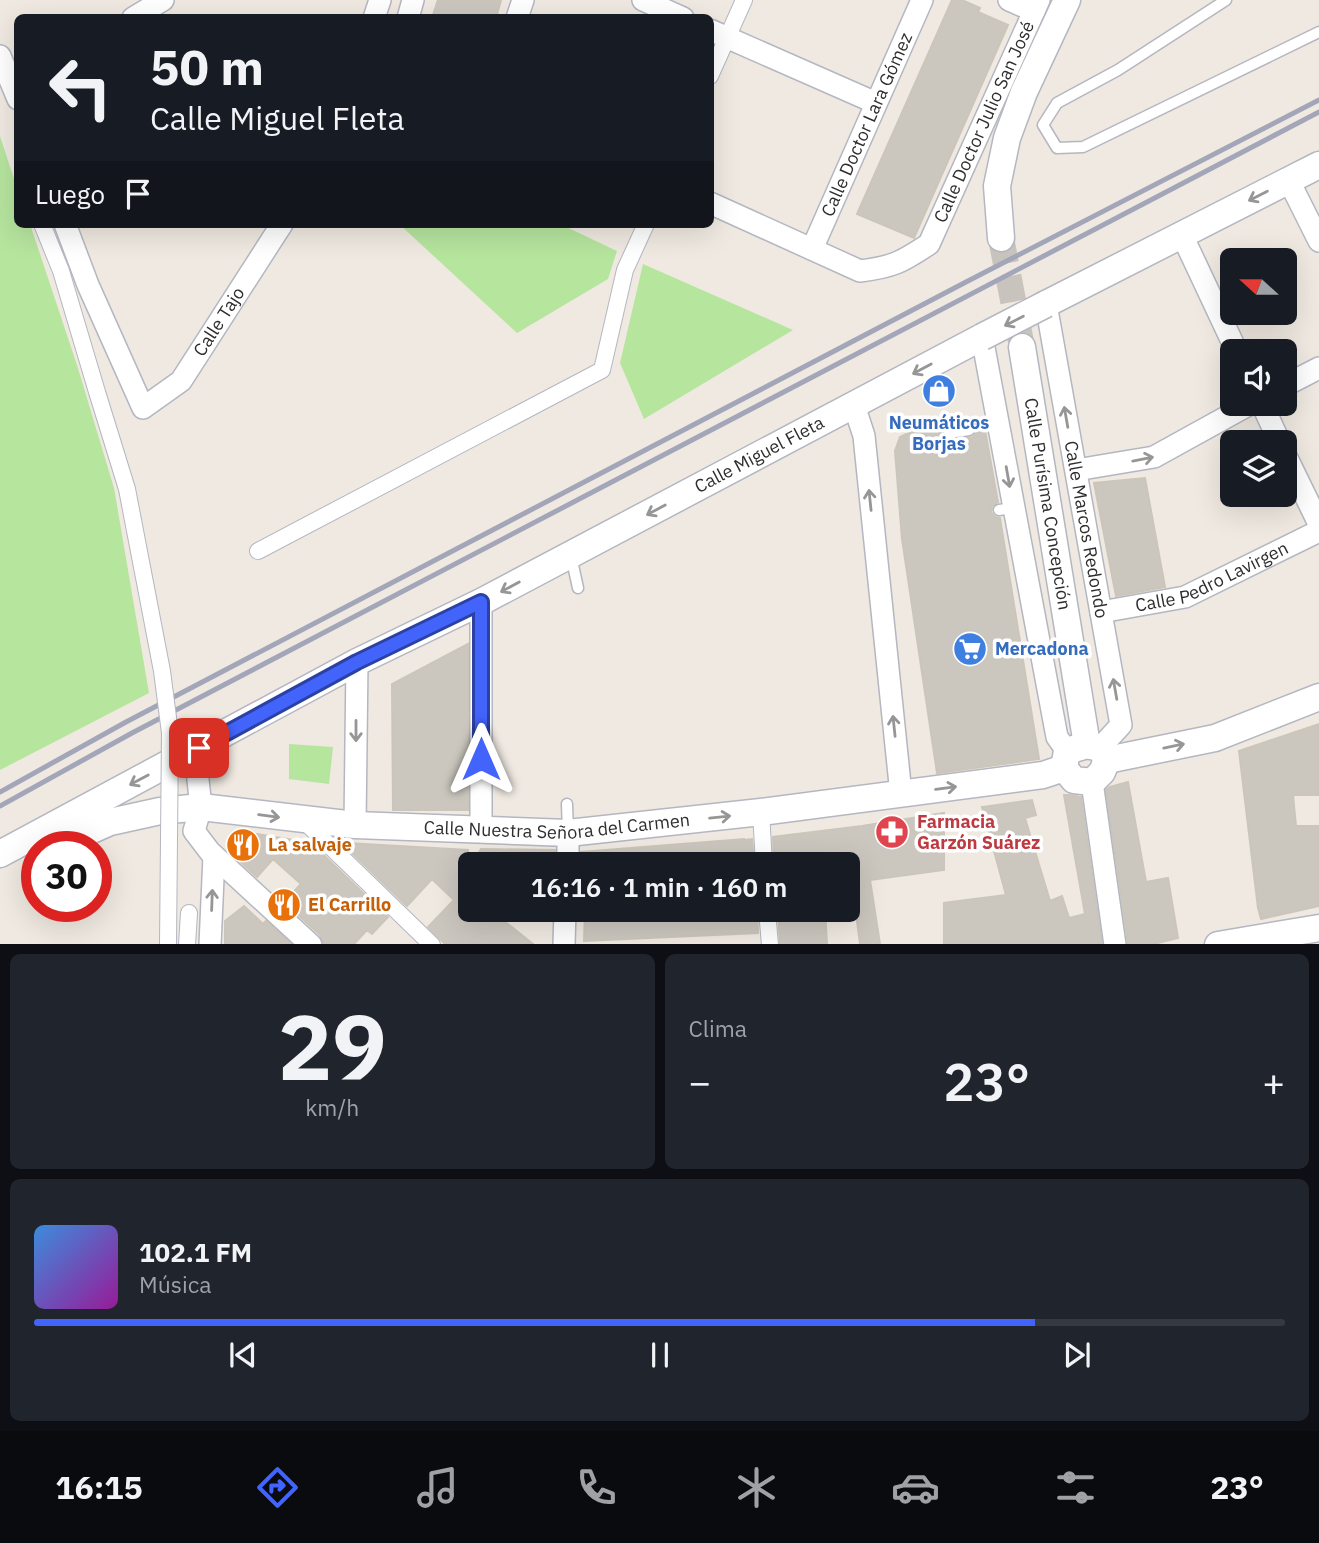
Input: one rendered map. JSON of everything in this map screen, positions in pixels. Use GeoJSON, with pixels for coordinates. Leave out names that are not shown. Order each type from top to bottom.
{"type":"FeatureCollection","features":[{"type":"Feature","properties":{"kind":"street"},"geometry":{"type":"LineString","coordinates":[[643,0],[673,14]]}},
{"type":"Feature","properties":{"kind":"street"},"geometry":{"type":"LineString","coordinates":[[714,57],[719,34],[744,0]]}},
{"type":"Feature","properties":{"kind":"street","name":"Calle Doctor Lara Gómez"},"geometry":{"type":"LineString","coordinates":[[811,249],[922,0]]}},
{"type":"Feature","properties":{"kind":"street"},"geometry":{"type":"LineString","coordinates":[[1009,0],[1037,6]]}},
{"type":"Feature","properties":{"kind":"street"},"geometry":{"type":"LineString","coordinates":[[1001,238],[997,186],[1007,138],[1024,92],[1067,0]]}},
{"type":"Feature","properties":{"kind":"street"},"geometry":{"type":"LineString","coordinates":[[139,14],[158,1]]}},
{"type":"Feature","properties":{"kind":"street","name":"Calle Doctor Julio San José"},"geometry":{"type":"LineString","coordinates":[[811,249],[860,271],[885,268],[905,260],[929,244],[1037,6]]}},
{"type":"Feature","properties":{"kind":"street"},"geometry":{"type":"LineString","coordinates":[[719,34],[876,103]]}},
{"type":"Feature","properties":{"kind":"street"},"geometry":{"type":"LineString","coordinates":[[0,56],[14,87]]}},
{"type":"Feature","properties":{"kind":"street","name":"Calle Miguel Fleta"},"geometry":{"type":"LineString","coordinates":[[0,854],[357,662],[481,602],[982,337],[1319,166]]}},
{"type":"Feature","properties":{"kind":"street"},"geometry":{"type":"LineString","coordinates":[[1289,181],[1319,241]]}},
{"type":"Feature","properties":{"kind":"street"},"geometry":{"type":"LineString","coordinates":[[714,205],[811,249]]}},
{"type":"Feature","properties":{"kind":"street"},"geometry":{"type":"LineString","coordinates":[[45,228],[61,271],[127,489],[162,671],[170,733],[168,944]]}},
{"type":"Feature","properties":{"kind":"street","name":"Calle Tajo"},"geometry":{"type":"LineString","coordinates":[[67,228],[88,285],[143,408],[181,382],[279,228]]}},
{"type":"Feature","properties":{"kind":"street"},"geometry":{"type":"LineString","coordinates":[[258,551],[602,370],[625,270],[644,228]]}},
{"type":"Feature","properties":{"kind":"street"},"geometry":{"type":"LineString","coordinates":[[1182,235],[1231,339]]}},
{"type":"Feature","properties":{"kind":"street","name":"Calle Marcos Redondo"},"geometry":{"type":"LineString","coordinates":[[1046,304],[1121,725],[1085,754]]}},
{"type":"Feature","properties":{"kind":"street"},"geometry":{"type":"LineString","coordinates":[[982,337],[991,424],[1006,509],[1057,737],[1085,754],[1074,780],[1092,782],[1115,944]]}},
{"type":"Feature","properties":{"kind":"street","name":"Calle Purísima Concepción"},"geometry":{"type":"LineString","coordinates":[[1022,347],[1085,754]]}},
{"type":"Feature","properties":{"kind":"street"},"geometry":{"type":"LineString","coordinates":[[1297,379],[1319,368]]}},
{"type":"Feature","properties":{"kind":"street"},"geometry":{"type":"LineString","coordinates":[[855,405],[864,436],[901,794]]}},
{"type":"Feature","properties":{"kind":"street"},"geometry":{"type":"LineString","coordinates":[[1076,470],[1154,457],[1228,416]]}},
{"type":"Feature","properties":{"kind":"street"},"geometry":{"type":"LineString","coordinates":[[1297,479],[1319,524]]}},
{"type":"Feature","properties":{"kind":"street","name":"Calle Pedro Lavirgen"},"geometry":{"type":"LineString","coordinates":[[1101,612],[1185,597],[1319,531]]}},
{"type":"Feature","properties":{"kind":"street"},"geometry":{"type":"LineString","coordinates":[[481,602],[481,829]]}},
{"type":"Feature","properties":{"kind":"street"},"geometry":{"type":"LineString","coordinates":[[355,825],[357,662]]}},
{"type":"Feature","properties":{"kind":"street","name":"Calle Nuestra Señora del Carmen"},"geometry":{"type":"LineString","coordinates":[[90,831],[110,822],[160,811],[201,807],[355,825],[568,832],[761,812],[1043,775],[1085,754],[1215,738],[1319,697]]}},
{"type":"Feature","properties":{"kind":"street"},"geometry":{"type":"LineString","coordinates":[[199,748],[201,807],[194,831],[214,856],[311,944]]}},
{"type":"Feature","properties":{"kind":"street"},"geometry":{"type":"LineString","coordinates":[[761,812],[763,852]]}},
{"type":"Feature","properties":{"kind":"street"},"geometry":{"type":"LineString","coordinates":[[303,820],[432,944]]}},
{"type":"Feature","properties":{"kind":"street"},"geometry":{"type":"LineString","coordinates":[[568,832],[568,852]]}},
{"type":"Feature","properties":{"kind":"street"},"geometry":{"type":"LineString","coordinates":[[210,944],[214,856]]}},
{"type":"Feature","properties":{"kind":"street"},"geometry":{"type":"LineString","coordinates":[[0,872],[21,862]]}},
{"type":"Feature","properties":{"kind":"street"},"geometry":{"type":"LineString","coordinates":[[187,944],[189,913]]}},
{"type":"Feature","properties":{"kind":"street"},"geometry":{"type":"LineString","coordinates":[[564,944],[565,922]]}},
{"type":"Feature","properties":{"kind":"street"},"geometry":{"type":"LineString","coordinates":[[769,922],[770,944]]}},
{"type":"Feature","properties":{"kind":"street"},"geometry":{"type":"LineString","coordinates":[[1218,944],[1319,928]]}},
{"type":"Feature","properties":{"kind":"lane"},"geometry":{"type":"LineString","coordinates":[[1226,0],[1118,70],[1057,103],[1043,125],[1058,148],[1083,147],[1319,32]]}},
{"type":"Feature","properties":{"kind":"lane"},"geometry":{"type":"LineString","coordinates":[[949,433],[968,430]]}},
{"type":"Feature","properties":{"kind":"lane"},"geometry":{"type":"LineString","coordinates":[[570,555],[578,587]]}},
{"type":"Feature","properties":{"kind":"lane"},"geometry":{"type":"LineString","coordinates":[[567,804],[568,832]]}},
{"type":"Feature","properties":{"kind":"green space"},"geometry":{"type":"Polygon","coordinates":[[[0,136],[14,179],[14,228],[31,228],[114,488],[149,693],[0,770],[0,136]]]}},
{"type":"Feature","properties":{"kind":"green space"},"geometry":{"type":"Polygon","coordinates":[[[403,228],[568,228],[617,251],[608,279],[517,333],[403,228]]]}},
{"type":"Feature","properties":{"kind":"green space"},"geometry":{"type":"Polygon","coordinates":[[[643,264],[793,330],[644,419],[620,363],[643,264]]]}},
{"type":"Feature","properties":{"kind":"green space"},"geometry":{"type":"Polygon","coordinates":[[[289,744],[333,747],[329,784],[289,779],[289,744]]]}},
{"type":"Feature","properties":{"kind":"building"},"geometry":{"type":"Polygon","coordinates":[[[438,0],[501,0],[497,14],[433,14],[438,0]]]}},
{"type":"Feature","properties":{"kind":"building"},"geometry":{"type":"Polygon","coordinates":[[[952,0],[962,0],[980,8],[978,12],[1008,25],[914,238],[857,214],[952,0]]]}},
{"type":"Feature","properties":{"kind":"building","name":"Mercadona"},"geometry":{"type":"Polygon","coordinates":[[[942,417],[944,426],[983,419],[998,502],[992,506],[991,512],[1000,518],[1039,759],[937,773],[902,539],[895,451],[900,437],[942,417]],[[972,423],[945,426],[942,437],[950,441],[973,437],[977,428],[972,423]]]}},
{"type":"Feature","properties":{"kind":"building"},"geometry":{"type":"Polygon","coordinates":[[[1145,478],[1165,587],[1116,596],[1094,483],[1145,478]]]}},
{"type":"Feature","properties":{"kind":"building"},"geometry":{"type":"Polygon","coordinates":[[[468,644],[468,810],[393,810],[392,684],[468,644]]]}},
{"type":"Feature","properties":{"kind":"building"},"geometry":{"type":"Polygon","coordinates":[[[1319,724],[1319,795],[1293,795],[1296,826],[1319,826],[1319,906],[1261,919],[1239,751],[1319,724]]]}},
{"type":"Feature","properties":{"kind":"building"},"geometry":{"type":"Polygon","coordinates":[[[1128,782],[1146,882],[1168,878],[1178,938],[1154,944],[1128,944],[1106,790],[1128,782]]]}},
{"type":"Feature","properties":{"kind":"building"},"geometry":{"type":"Polygon","coordinates":[[[1064,795],[1081,797],[1102,944],[944,944],[944,903],[1006,895],[982,807],[1032,800],[1036,815],[1025,818],[1050,901],[1062,896],[1069,918],[1085,914],[1064,795]]]}},
{"type":"Feature","properties":{"kind":"building"},"geometry":{"type":"Polygon","coordinates":[[[944,813],[944,870],[870,880],[880,944],[860,944],[857,922],[860,922],[860,852],[774,852],[773,837],[944,813]]]}},
{"type":"Feature","properties":{"kind":"building"},"geometry":{"type":"Polygon","coordinates":[[[251,833],[311,843],[388,917],[372,934],[367,930],[354,944],[324,944],[320,935],[284,902],[301,884],[273,859],[257,877],[232,854],[251,833]]]}},
{"type":"Feature","properties":{"kind":"building"},"geometry":{"type":"Polygon","coordinates":[[[752,839],[753,852],[581,852],[752,839]]]}},
{"type":"Feature","properties":{"kind":"building"},"geometry":{"type":"Polygon","coordinates":[[[347,843],[468,850],[458,852],[458,922],[505,922],[533,944],[445,944],[428,927],[454,900],[432,879],[407,906],[345,846],[347,843]]]}},
{"type":"Feature","properties":{"kind":"building"},"geometry":{"type":"Polygon","coordinates":[[[481,849],[555,850],[555,852],[479,852],[481,849]]]}},
{"type":"Feature","properties":{"kind":"building"},"geometry":{"type":"Polygon","coordinates":[[[244,906],[263,924],[266,921],[291,944],[225,944],[225,921],[244,906]]]}},
{"type":"Feature","properties":{"kind":"building"},"geometry":{"type":"Polygon","coordinates":[[[585,922],[758,922],[758,933],[584,941],[585,922]]]}},
{"type":"Feature","properties":{"kind":"building"},"geometry":{"type":"Polygon","coordinates":[[[779,922],[826,922],[827,944],[780,944],[779,922]]]}},
{"type":"Feature","properties":{"kind":"tunnel"},"geometry":{"type":"LineString","coordinates":[[1001,238],[1022,347]]}},
{"type":"Feature","properties":{"kind":"railway"},"geometry":{"type":"LineString","coordinates":[[0,792],[126,722],[1319,100]]}},
{"type":"Feature","properties":{"kind":"railway"},"geometry":{"type":"LineString","coordinates":[[0,806],[132,733],[1319,112]]}},
{"type":"Feature","properties":{"kind":"place","name":"Neumáticos Borjas"},"geometry":{"type":"Point","coordinates":[939,391]}},
{"type":"Feature","properties":{"kind":"place","name":"Mercadona"},"geometry":{"type":"Point","coordinates":[970,649]}},
{"type":"Feature","properties":{"kind":"place","name":"Farmacia Garzón Suárez"},"geometry":{"type":"Point","coordinates":[892,832]}},
{"type":"Feature","properties":{"kind":"place","name":"La salvaje"},"geometry":{"type":"Point","coordinates":[243,845]}},
{"type":"Feature","properties":{"kind":"place","name":"El Carrillo"},"geometry":{"type":"Point","coordinates":[284,905]}},
{"type":"Feature","properties":{"kind":"route"},"geometry":{"type":"LineString","coordinates":[[199,748],[357,662],[481,602],[481,759]]}}]}
